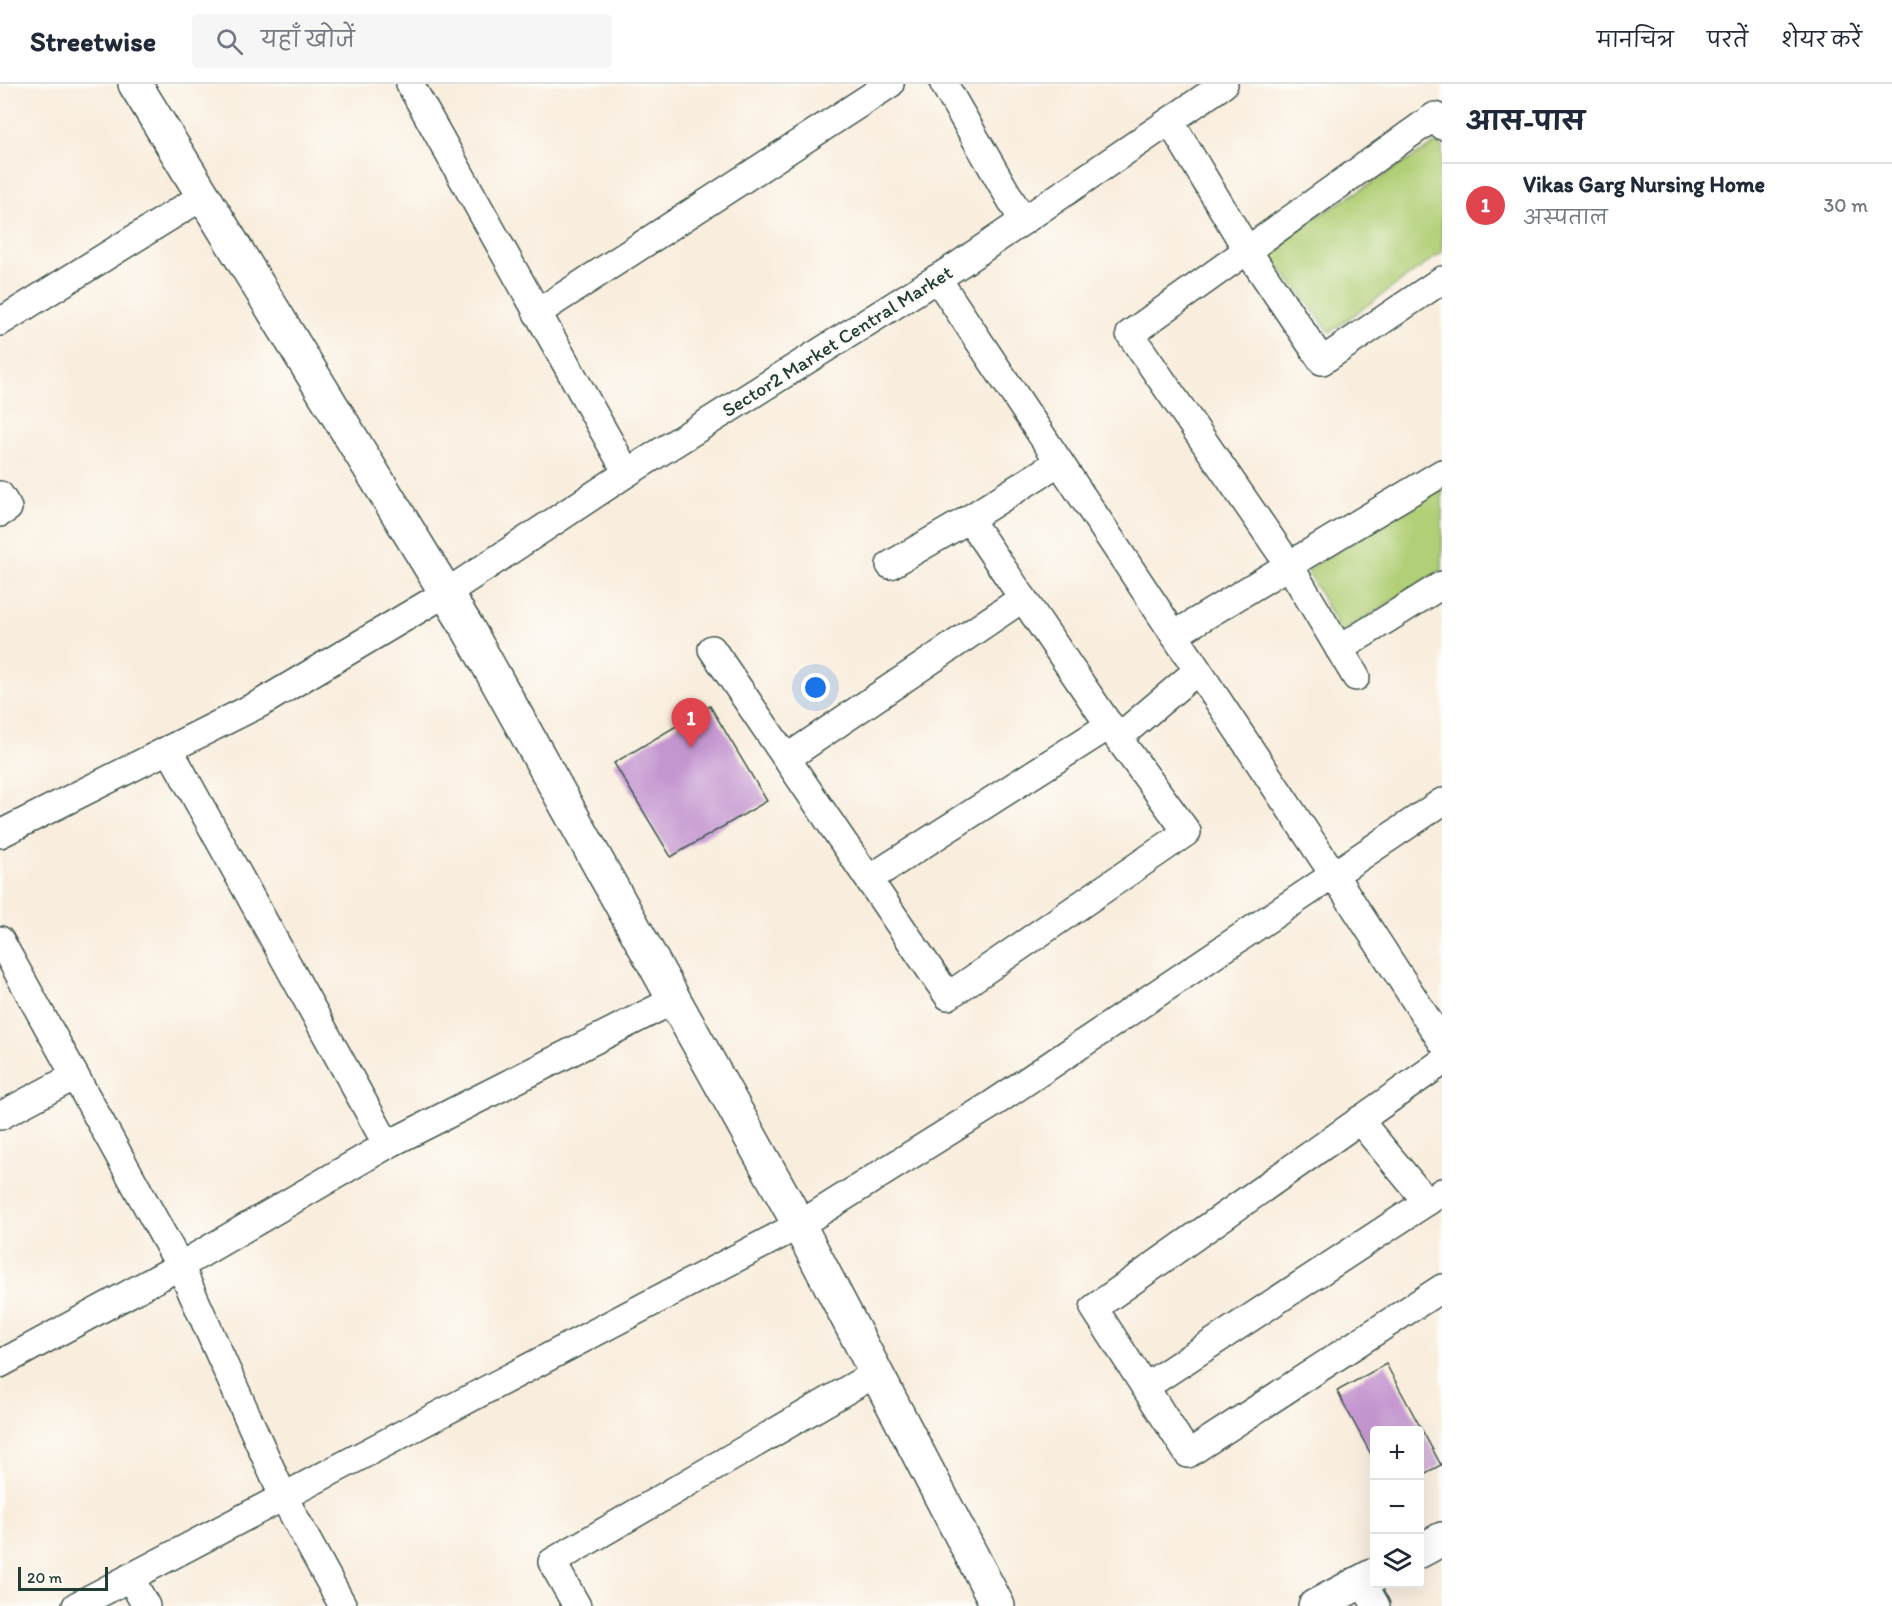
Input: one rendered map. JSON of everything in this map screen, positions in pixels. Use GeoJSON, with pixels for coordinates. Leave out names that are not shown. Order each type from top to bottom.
{"type":"FeatureCollection","features":[{"type":"Feature","properties":{"kind":"street"},"geometry":{"type":"LineString","coordinates":[[135,84],[473,638],[799,1225],[998,1606]]}},
{"type":"Feature","properties":{"kind":"street"},"geometry":{"type":"LineString","coordinates":[[410,84],[627,473]]}},
{"type":"Feature","properties":{"kind":"street"},"geometry":{"type":"LineString","coordinates":[[537,313],[890,84]]}},
{"type":"Feature","properties":{"kind":"street"},"geometry":{"type":"LineString","coordinates":[[944,84],[1023,221]]}},
{"type":"Feature","properties":{"kind":"street","name":"Sector2 Market Central Market"},"geometry":{"type":"LineString","coordinates":[[0,834],[261,703],[446,593],[627,473],[937,278],[1224,84]]}},
{"type":"Feature","properties":{"kind":"street"},"geometry":{"type":"LineString","coordinates":[[1356,677],[1288,565],[1130,334],[1435,116],[1442,126]]}},
{"type":"Feature","properties":{"kind":"street"},"geometry":{"type":"LineString","coordinates":[[1170,121],[1247,250],[1322,361],[1442,280]]}},
{"type":"Feature","properties":{"kind":"street"},"geometry":{"type":"LineString","coordinates":[[0,322],[203,196]]}},
{"type":"Feature","properties":{"kind":"street"},"geometry":{"type":"LineString","coordinates":[[937,278],[1334,875],[1442,1042]]}},
{"type":"Feature","properties":{"kind":"street"},"geometry":{"type":"LineString","coordinates":[[890,565],[969,519],[1059,462]]}},
{"type":"Feature","properties":{"kind":"street"},"geometry":{"type":"LineString","coordinates":[[1173,635],[1442,473]]}},
{"type":"Feature","properties":{"kind":"street"},"geometry":{"type":"LineString","coordinates":[[0,495],[8,508],[0,513]]}},
{"type":"Feature","properties":{"kind":"street"},"geometry":{"type":"LineString","coordinates":[[712,649],[948,996],[1187,832],[1114,731],[969,519]]}},
{"type":"Feature","properties":{"kind":"street"},"geometry":{"type":"LineString","coordinates":[[1339,649],[1442,585]]}},
{"type":"Feature","properties":{"kind":"street"},"geometry":{"type":"LineString","coordinates":[[787,758],[1023,598]]}},
{"type":"Feature","properties":{"kind":"street"},"geometry":{"type":"LineString","coordinates":[[869,879],[1114,731],[1197,671]]}},
{"type":"Feature","properties":{"kind":"street"},"geometry":{"type":"LineString","coordinates":[[169,749],[387,1145]]}},
{"type":"Feature","properties":{"kind":"street"},"geometry":{"type":"LineString","coordinates":[[75,1606],[799,1225],[991,1106],[1442,802]]}},
{"type":"Feature","properties":{"kind":"street"},"geometry":{"type":"LineString","coordinates":[[0,940],[180,1266],[283,1496],[343,1606]]}},
{"type":"Feature","properties":{"kind":"street"},"geometry":{"type":"LineString","coordinates":[[0,1364],[180,1266],[387,1145],[674,1000]]}},
{"type":"Feature","properties":{"kind":"street"},"geometry":{"type":"LineString","coordinates":[[1442,1062],[1094,1308],[1188,1455],[1442,1288]]}},
{"type":"Feature","properties":{"kind":"street"},"geometry":{"type":"LineString","coordinates":[[0,1116],[75,1076]]}},
{"type":"Feature","properties":{"kind":"street"},"geometry":{"type":"LineString","coordinates":[[1144,1387],[1434,1197],[1359,1120]]}},
{"type":"Feature","properties":{"kind":"street"},"geometry":{"type":"LineString","coordinates":[[577,1606],[552,1562],[876,1372]]}},
{"type":"Feature","properties":{"kind":"street"},"geometry":{"type":"LineString","coordinates":[[1424,1548],[1442,1539]]}},
{"type":"Feature","properties":{"kind":"street"},"geometry":{"type":"LineString","coordinates":[[130,1577],[146,1606]]}},
{"type":"Feature","properties":{"kind":"street"},"geometry":{"type":"LineString","coordinates":[[1315,1606],[1370,1587]]}},
{"type":"Feature","properties":{"kind":"green space"},"geometry":{"type":"Polygon","coordinates":[[[1438,142],[1442,148],[1442,252],[1330,332],[1265,249],[1438,142]]]}},
{"type":"Feature","properties":{"kind":"green space"},"geometry":{"type":"Polygon","coordinates":[[[1442,487],[1442,570],[1341,633],[1307,570],[1442,487]]]}},
{"type":"Feature","properties":{"kind":"building"},"geometry":{"type":"Polygon","coordinates":[[[710,706],[767,801],[671,857],[614,763],[710,706]]]}},
{"type":"Feature","properties":{"kind":"building"},"geometry":{"type":"Polygon","coordinates":[[[1386,1364],[1420,1426],[1370,1426],[1370,1453],[1337,1391],[1386,1364]]]}},
{"type":"Feature","properties":{"kind":"building"},"geometry":{"type":"Polygon","coordinates":[[[1424,1434],[1441,1465],[1424,1474],[1424,1434]]]}},
{"type":"Feature","properties":{"kind":"place","name":"Vikas Garg Nursing Home"},"geometry":{"type":"Point","coordinates":[691,748]}}]}
